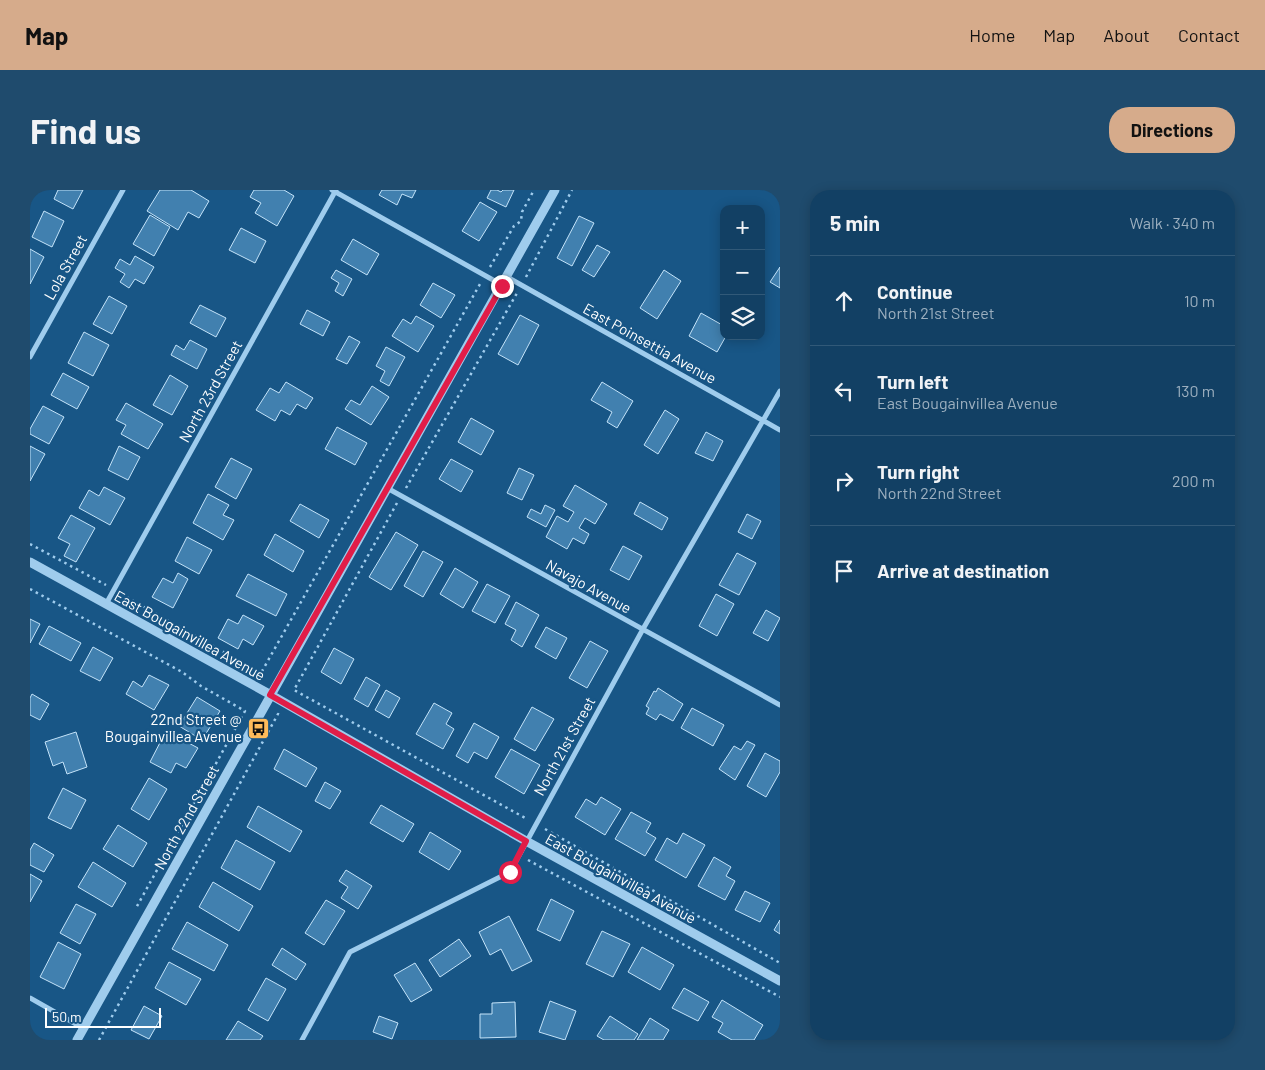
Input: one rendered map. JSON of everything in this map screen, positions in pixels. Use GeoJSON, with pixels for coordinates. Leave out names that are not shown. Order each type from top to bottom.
{"type":"FeatureCollection","features":[{"type":"Feature","properties":{"kind":"street","name":"Lola Street"},"geometry":{"type":"LineString","coordinates":[[30,357],[123,190]]}},
{"type":"Feature","properties":{"kind":"street","name":"North 22nd Street"},"geometry":{"type":"LineString","coordinates":[[76,1040],[555,190]]}},
{"type":"Feature","properties":{"kind":"street","name":"East Poinsettia Avenue"},"geometry":{"type":"LineString","coordinates":[[334,191],[485,276],[521,285],[780,430]]}},
{"type":"Feature","properties":{"kind":"street","name":"North 23rd Street"},"geometry":{"type":"LineString","coordinates":[[106,604],[334,191]]}},
{"type":"Feature","properties":{"kind":"street","name":"North 21st Street"},"geometry":{"type":"LineString","coordinates":[[302,1040],[350,952],[510,872],[643,630],[780,391]]}},
{"type":"Feature","properties":{"kind":"street","name":"Navajo Avenue"},"geometry":{"type":"LineString","coordinates":[[387,488],[780,705]]}},
{"type":"Feature","properties":{"kind":"street","name":"East Bougainvillea Avenue"},"geometry":{"type":"LineString","coordinates":[[30,562],[780,982]]}},
{"type":"Feature","properties":{"kind":"street"},"geometry":{"type":"LineString","coordinates":[[30,998],[83,1028]]}},
{"type":"Feature","properties":{"kind":"street"},"geometry":{"type":"LineString","coordinates":[[778,1040],[780,1036]]}},
{"type":"Feature","properties":{"kind":"path"},"geometry":{"type":"LineString","coordinates":[[30,544],[261,673],[485,276],[514,226],[521,221],[522,212],[534,190]]}},
{"type":"Feature","properties":{"kind":"path"},"geometry":{"type":"LineString","coordinates":[[572,190],[521,285],[401,496],[294,690],[780,963]]}},
{"type":"Feature","properties":{"kind":"path"},"geometry":{"type":"LineString","coordinates":[[30,589],[182,672],[200,686],[245,711],[135,910]]}},
{"type":"Feature","properties":{"kind":"path"},"geometry":{"type":"LineString","coordinates":[[100,1040],[278,714],[287,719]]}},
{"type":"Feature","properties":{"kind":"path"},"geometry":{"type":"LineString","coordinates":[[519,855],[780,997]]}},
{"type":"Feature","properties":{"kind":"building"},"geometry":{"type":"Polygon","coordinates":[[[58,190],[83,190],[73,209],[54,199],[58,190]]]}},
{"type":"Feature","properties":{"kind":"building"},"geometry":{"type":"Polygon","coordinates":[[[160,190],[191,190],[209,201],[199,218],[188,212],[178,230],[147,211],[160,190]]]}},
{"type":"Feature","properties":{"kind":"building"},"geometry":{"type":"Polygon","coordinates":[[[254,190],[284,190],[294,196],[277,226],[255,213],[261,203],[250,197],[254,190]]]}},
{"type":"Feature","properties":{"kind":"building"},"geometry":{"type":"Polygon","coordinates":[[[382,190],[416,190],[412,198],[402,194],[397,205],[379,195],[382,190]]]}},
{"type":"Feature","properties":{"kind":"building"},"geometry":{"type":"Polygon","coordinates":[[[491,190],[501,192],[503,190],[514,190],[506,207],[487,198],[491,190]]]}},
{"type":"Feature","properties":{"kind":"building"},"geometry":{"type":"Polygon","coordinates":[[[480,202],[497,212],[479,241],[462,231],[480,202]]]}},
{"type":"Feature","properties":{"kind":"building"},"geometry":{"type":"Polygon","coordinates":[[[44,211],[64,221],[52,247],[32,237],[44,211]]]}},
{"type":"Feature","properties":{"kind":"building"},"geometry":{"type":"Polygon","coordinates":[[[150,215],[170,227],[154,256],[133,244],[150,215]]]}},
{"type":"Feature","properties":{"kind":"building"},"geometry":{"type":"Polygon","coordinates":[[[579,216],[594,223],[572,266],[557,258],[579,216]]]}},
{"type":"Feature","properties":{"kind":"building"},"geometry":{"type":"Polygon","coordinates":[[[241,228],[266,241],[255,263],[229,250],[241,228]]]}},
{"type":"Feature","properties":{"kind":"building"},"geometry":{"type":"Polygon","coordinates":[[[353,239],[379,254],[367,275],[341,260],[353,239]]]}},
{"type":"Feature","properties":{"kind":"building"},"geometry":{"type":"Polygon","coordinates":[[[597,245],[610,252],[594,277],[582,270],[597,245]]]}},
{"type":"Feature","properties":{"kind":"building"},"geometry":{"type":"Polygon","coordinates":[[[30,249],[44,257],[30,284],[30,249]]]}},
{"type":"Feature","properties":{"kind":"building"},"geometry":{"type":"Polygon","coordinates":[[[135,256],[154,267],[144,284],[135,279],[129,288],[120,282],[125,274],[115,268],[120,259],[130,265],[135,256]]]}},
{"type":"Feature","properties":{"kind":"building"},"geometry":{"type":"Polygon","coordinates":[[[780,267],[780,288],[770,282],[780,267]]]}},
{"type":"Feature","properties":{"kind":"building"},"geometry":{"type":"Polygon","coordinates":[[[336,270],[352,279],[343,296],[335,291],[339,283],[331,278],[336,270]]]}},
{"type":"Feature","properties":{"kind":"building"},"geometry":{"type":"Polygon","coordinates":[[[664,270],[681,281],[657,319],[640,308],[664,270]]]}},
{"type":"Feature","properties":{"kind":"building"},"geometry":{"type":"Polygon","coordinates":[[[433,283],[455,295],[441,318],[420,305],[433,283]]]}},
{"type":"Feature","properties":{"kind":"building"},"geometry":{"type":"Polygon","coordinates":[[[109,296],[127,306],[112,334],[93,324],[109,296]]]}},
{"type":"Feature","properties":{"kind":"building"},"geometry":{"type":"Polygon","coordinates":[[[200,305],[226,318],[216,337],[190,323],[200,305]]]}},
{"type":"Feature","properties":{"kind":"building"},"geometry":{"type":"Polygon","coordinates":[[[307,310],[330,322],[323,336],[300,324],[307,310]]]}},
{"type":"Feature","properties":{"kind":"building"},"geometry":{"type":"Polygon","coordinates":[[[701,313],[720,324],[720,340],[724,340],[717,352],[689,336],[701,313]]]}},
{"type":"Feature","properties":{"kind":"building"},"geometry":{"type":"Polygon","coordinates":[[[520,315],[539,325],[518,365],[498,354],[520,315]]]}},
{"type":"Feature","properties":{"kind":"building"},"geometry":{"type":"Polygon","coordinates":[[[416,316],[434,326],[418,352],[392,336],[403,319],[411,324],[416,316]]]}},
{"type":"Feature","properties":{"kind":"building"},"geometry":{"type":"Polygon","coordinates":[[[84,332],[109,345],[93,376],[68,363],[84,332]]]}},
{"type":"Feature","properties":{"kind":"building"},"geometry":{"type":"Polygon","coordinates":[[[349,336],[360,342],[347,364],[336,359],[349,336]]]}},
{"type":"Feature","properties":{"kind":"building"},"geometry":{"type":"Polygon","coordinates":[[[190,340],[207,349],[197,369],[171,355],[176,345],[184,350],[190,340]]]}},
{"type":"Feature","properties":{"kind":"building"},"geometry":{"type":"Polygon","coordinates":[[[386,347],[405,357],[389,386],[380,381],[385,371],[376,366],[386,347]]]}},
{"type":"Feature","properties":{"kind":"building"},"geometry":{"type":"Polygon","coordinates":[[[63,373],[89,387],[77,409],[51,395],[63,373]]]}},
{"type":"Feature","properties":{"kind":"building"},"geometry":{"type":"Polygon","coordinates":[[[170,375],[188,386],[172,415],[153,405],[170,375]]]}},
{"type":"Feature","properties":{"kind":"building"},"geometry":{"type":"Polygon","coordinates":[[[286,382],[313,398],[306,409],[297,404],[290,415],[281,410],[275,421],[256,410],[270,388],[279,393],[286,382]]]}},
{"type":"Feature","properties":{"kind":"building"},"geometry":{"type":"Polygon","coordinates":[[[602,382],[633,401],[617,428],[607,422],[612,412],[591,400],[602,382]]]}},
{"type":"Feature","properties":{"kind":"building"},"geometry":{"type":"Polygon","coordinates":[[[372,386],[389,397],[371,425],[345,409],[351,400],[360,405],[372,386]]]}},
{"type":"Feature","properties":{"kind":"building"},"geometry":{"type":"Polygon","coordinates":[[[126,403],[163,424],[148,449],[121,434],[126,425],[116,420],[126,403]]]}},
{"type":"Feature","properties":{"kind":"building"},"geometry":{"type":"Polygon","coordinates":[[[43,406],[64,417],[49,444],[30,434],[30,429],[43,406]]]}},
{"type":"Feature","properties":{"kind":"building"},"geometry":{"type":"Polygon","coordinates":[[[665,410],[679,419],[658,454],[644,445],[665,410]]]}},
{"type":"Feature","properties":{"kind":"building"},"geometry":{"type":"Polygon","coordinates":[[[471,418],[494,431],[481,455],[458,442],[471,418]]]}},
{"type":"Feature","properties":{"kind":"building"},"geometry":{"type":"Polygon","coordinates":[[[337,427],[367,443],[355,465],[325,449],[337,427]]]}},
{"type":"Feature","properties":{"kind":"building"},"geometry":{"type":"Polygon","coordinates":[[[706,432],[723,441],[713,461],[695,453],[706,432]]]}},
{"type":"Feature","properties":{"kind":"building"},"geometry":{"type":"Polygon","coordinates":[[[30,446],[45,454],[30,481],[30,446]]]}},
{"type":"Feature","properties":{"kind":"building"},"geometry":{"type":"Polygon","coordinates":[[[119,446],[140,457],[128,480],[108,470],[119,446]]]}},
{"type":"Feature","properties":{"kind":"building"},"geometry":{"type":"Polygon","coordinates":[[[231,458],[252,469],[236,499],[215,487],[231,458]]]}},
{"type":"Feature","properties":{"kind":"building"},"geometry":{"type":"Polygon","coordinates":[[[451,459],[473,471],[461,492],[439,479],[451,459]]]}},
{"type":"Feature","properties":{"kind":"building"},"geometry":{"type":"Polygon","coordinates":[[[519,468],[534,475],[522,500],[507,493],[519,468]]]}},
{"type":"Feature","properties":{"kind":"building"},"geometry":{"type":"Polygon","coordinates":[[[575,485],[607,504],[595,524],[585,518],[579,528],[589,534],[584,544],[573,538],[567,549],[546,537],[557,516],[568,522],[574,512],[563,506],[575,485]]]}},
{"type":"Feature","properties":{"kind":"building"},"geometry":{"type":"Polygon","coordinates":[[[104,487],[125,498],[110,525],[79,508],[89,490],[99,496],[104,487]]]}},
{"type":"Feature","properties":{"kind":"building"},"geometry":{"type":"Polygon","coordinates":[[[208,494],[229,505],[223,515],[234,520],[223,540],[193,523],[208,494]]]}},
{"type":"Feature","properties":{"kind":"building"},"geometry":{"type":"Polygon","coordinates":[[[640,502],[668,518],[662,530],[634,514],[640,502]]]}},
{"type":"Feature","properties":{"kind":"building"},"geometry":{"type":"Polygon","coordinates":[[[300,504],[329,520],[319,538],[290,521],[300,504]]]}},
{"type":"Feature","properties":{"kind":"building"},"geometry":{"type":"Polygon","coordinates":[[[545,505],[555,510],[546,527],[527,517],[531,509],[541,514],[545,505]]]}},
{"type":"Feature","properties":{"kind":"building"},"geometry":{"type":"Polygon","coordinates":[[[747,514],[761,521],[752,539],[738,532],[747,514]]]}},
{"type":"Feature","properties":{"kind":"building"},"geometry":{"type":"Polygon","coordinates":[[[71,515],[95,528],[76,562],[64,556],[70,544],[58,538],[71,515]]]}},
{"type":"Feature","properties":{"kind":"building"},"geometry":{"type":"Polygon","coordinates":[[[396,532],[418,545],[391,590],[369,577],[396,532]]]}},
{"type":"Feature","properties":{"kind":"building"},"geometry":{"type":"Polygon","coordinates":[[[275,534],[304,551],[293,572],[264,555],[275,534]]]}},
{"type":"Feature","properties":{"kind":"building"},"geometry":{"type":"Polygon","coordinates":[[[187,537],[212,550],[199,574],[175,561],[187,537]]]}},
{"type":"Feature","properties":{"kind":"building"},"geometry":{"type":"Polygon","coordinates":[[[623,546],[642,556],[629,580],[610,570],[623,546]]]}},
{"type":"Feature","properties":{"kind":"building"},"geometry":{"type":"Polygon","coordinates":[[[423,551],[443,562],[423,597],[404,586],[423,551]]]}},
{"type":"Feature","properties":{"kind":"building"},"geometry":{"type":"Polygon","coordinates":[[[737,553],[756,563],[739,595],[719,585],[737,553]]]}},
{"type":"Feature","properties":{"kind":"building"},"geometry":{"type":"Polygon","coordinates":[[[455,568],[478,582],[463,608],[440,594],[455,568]]]}},
{"type":"Feature","properties":{"kind":"building"},"geometry":{"type":"Polygon","coordinates":[[[178,573],[188,579],[173,608],[152,597],[163,578],[173,583],[178,573]]]}},
{"type":"Feature","properties":{"kind":"building"},"geometry":{"type":"Polygon","coordinates":[[[248,574],[287,594],[276,616],[236,596],[248,574]]]}},
{"type":"Feature","properties":{"kind":"building"},"geometry":{"type":"Polygon","coordinates":[[[487,584],[510,596],[495,623],[472,611],[487,584]]]}},
{"type":"Feature","properties":{"kind":"building"},"geometry":{"type":"Polygon","coordinates":[[[716,594],[734,604],[717,636],[699,626],[716,594]]]}},
{"type":"Feature","properties":{"kind":"building"},"geometry":{"type":"Polygon","coordinates":[[[516,602],[539,615],[522,647],[511,640],[516,630],[505,624],[516,602]]]}},
{"type":"Feature","properties":{"kind":"building"},"geometry":{"type":"Polygon","coordinates":[[[766,610],[780,618],[768,641],[753,633],[766,610]]]}},
{"type":"Feature","properties":{"kind":"building"},"geometry":{"type":"Polygon","coordinates":[[[243,615],[264,626],[253,645],[243,639],[238,649],[218,638],[228,619],[238,624],[243,615]]]}},
{"type":"Feature","properties":{"kind":"building"},"geometry":{"type":"Polygon","coordinates":[[[30,619],[40,624],[30,643],[30,619]]]}},
{"type":"Feature","properties":{"kind":"building"},"geometry":{"type":"Polygon","coordinates":[[[49,626],[81,643],[71,661],[39,644],[49,626]]]}},
{"type":"Feature","properties":{"kind":"building"},"geometry":{"type":"Polygon","coordinates":[[[546,627],[567,638],[556,659],[535,647],[546,627]]]}},
{"type":"Feature","properties":{"kind":"building"},"geometry":{"type":"Polygon","coordinates":[[[590,641],[608,651],[587,688],[569,678],[590,641]]]}},
{"type":"Feature","properties":{"kind":"building"},"geometry":{"type":"Polygon","coordinates":[[[93,647],[113,658],[100,681],[80,671],[93,647]]]}},
{"type":"Feature","properties":{"kind":"building"},"geometry":{"type":"Polygon","coordinates":[[[334,648],[354,659],[341,684],[321,672],[334,648]]]}},
{"type":"Feature","properties":{"kind":"building"},"geometry":{"type":"Polygon","coordinates":[[[149,675],[169,685],[154,710],[126,694],[133,681],[142,687],[149,675]]]}},
{"type":"Feature","properties":{"kind":"building"},"geometry":{"type":"Polygon","coordinates":[[[366,677],[380,685],[368,707],[354,699],[366,677]]]}},
{"type":"Feature","properties":{"kind":"building"},"geometry":{"type":"Polygon","coordinates":[[[658,688],[683,704],[673,721],[660,714],[656,720],[646,714],[649,708],[646,706],[654,691],[656,692],[658,688]]]}},
{"type":"Feature","properties":{"kind":"building"},"geometry":{"type":"Polygon","coordinates":[[[386,690],[400,698],[389,718],[375,710],[386,690]]]}},
{"type":"Feature","properties":{"kind":"building"},"geometry":{"type":"Polygon","coordinates":[[[32,694],[49,704],[40,720],[30,715],[30,698],[32,694]]]}},
{"type":"Feature","properties":{"kind":"building"},"geometry":{"type":"Polygon","coordinates":[[[197,697],[220,711],[202,740],[179,726],[197,697]]]}},
{"type":"Feature","properties":{"kind":"building"},"geometry":{"type":"Polygon","coordinates":[[[434,703],[452,713],[446,724],[454,729],[443,749],[416,734],[434,703]]]}},
{"type":"Feature","properties":{"kind":"building"},"geometry":{"type":"Polygon","coordinates":[[[532,707],[554,719],[535,751],[514,739],[532,707]]]}},
{"type":"Feature","properties":{"kind":"building"},"geometry":{"type":"Polygon","coordinates":[[[692,708],[724,725],[713,746],[681,728],[692,708]]]}},
{"type":"Feature","properties":{"kind":"building"},"geometry":{"type":"Polygon","coordinates":[[[474,723],[499,737],[487,759],[474,752],[468,763],[456,756],[474,723]]]}},
{"type":"Feature","properties":{"kind":"building"},"geometry":{"type":"Polygon","coordinates":[[[166,731],[198,748],[186,768],[176,763],[171,773],[150,762],[166,731]]]}},
{"type":"Feature","properties":{"kind":"building"},"geometry":{"type":"Polygon","coordinates":[[[76,732],[87,767],[67,774],[63,762],[53,766],[45,742],[76,732]]]}},
{"type":"Feature","properties":{"kind":"building"},"geometry":{"type":"Polygon","coordinates":[[[747,741],[755,745],[735,780],[719,769],[734,746],[741,750],[747,741]]]}},
{"type":"Feature","properties":{"kind":"building"},"geometry":{"type":"Polygon","coordinates":[[[284,749],[317,768],[306,787],[274,769],[284,749]]]}},
{"type":"Feature","properties":{"kind":"building"},"geometry":{"type":"Polygon","coordinates":[[[511,749],[540,765],[524,794],[495,777],[511,749]]]}},
{"type":"Feature","properties":{"kind":"building"},"geometry":{"type":"Polygon","coordinates":[[[765,753],[780,761],[780,772],[766,797],[747,786],[765,753]]]}},
{"type":"Feature","properties":{"kind":"building"},"geometry":{"type":"Polygon","coordinates":[[[149,778],[167,789],[149,820],[131,809],[149,778]]]}},
{"type":"Feature","properties":{"kind":"building"},"geometry":{"type":"Polygon","coordinates":[[[325,782],[341,791],[330,809],[315,801],[325,782]]]}},
{"type":"Feature","properties":{"kind":"building"},"geometry":{"type":"Polygon","coordinates":[[[63,788],[86,800],[71,829],[48,818],[63,788]]]}},
{"type":"Feature","properties":{"kind":"building"},"geometry":{"type":"Polygon","coordinates":[[[601,797],[621,809],[605,835],[575,817],[586,799],[596,805],[601,797]]]}},
{"type":"Feature","properties":{"kind":"building"},"geometry":{"type":"Polygon","coordinates":[[[381,805],[414,824],[403,842],[370,823],[381,805]]]}},
{"type":"Feature","properties":{"kind":"building"},"geometry":{"type":"Polygon","coordinates":[[[258,806],[302,831],[290,852],[247,827],[258,806]]]}},
{"type":"Feature","properties":{"kind":"building"},"geometry":{"type":"Polygon","coordinates":[[[631,812],[651,823],[646,832],[656,838],[645,856],[615,839],[631,812]]]}},
{"type":"Feature","properties":{"kind":"building"},"geometry":{"type":"Polygon","coordinates":[[[118,825],[147,843],[133,867],[103,849],[118,825]]]}},
{"type":"Feature","properties":{"kind":"building"},"geometry":{"type":"Polygon","coordinates":[[[430,832],[461,851],[449,870],[419,852],[430,832]]]}},
{"type":"Feature","properties":{"kind":"building"},"geometry":{"type":"Polygon","coordinates":[[[683,833],[705,845],[686,878],[655,860],[667,838],[677,844],[683,833]]]}},
{"type":"Feature","properties":{"kind":"building"},"geometry":{"type":"Polygon","coordinates":[[[236,840],[275,862],[260,890],[221,868],[236,840]]]}},
{"type":"Feature","properties":{"kind":"building"},"geometry":{"type":"Polygon","coordinates":[[[34,843],[54,855],[44,872],[30,865],[30,850],[34,843]]]}},
{"type":"Feature","properties":{"kind":"building"},"geometry":{"type":"Polygon","coordinates":[[[714,857],[731,867],[726,876],[735,881],[725,900],[698,886],[714,857]]]}},
{"type":"Feature","properties":{"kind":"building"},"geometry":{"type":"Polygon","coordinates":[[[93,862],[126,883],[112,907],[78,887],[93,862]]]}},
{"type":"Feature","properties":{"kind":"building"},"geometry":{"type":"Polygon","coordinates":[[[346,870],[372,886],[358,909],[341,898],[348,887],[339,881],[346,870]]]}},
{"type":"Feature","properties":{"kind":"building"},"geometry":{"type":"Polygon","coordinates":[[[30,874],[42,881],[30,902],[30,874]]]}},
{"type":"Feature","properties":{"kind":"building"},"geometry":{"type":"Polygon","coordinates":[[[213,882],[253,906],[239,931],[199,907],[213,882]]]}},
{"type":"Feature","properties":{"kind":"building"},"geometry":{"type":"Polygon","coordinates":[[[745,891],[770,903],[760,922],[735,910],[745,891]]]}},
{"type":"Feature","properties":{"kind":"building"},"geometry":{"type":"Polygon","coordinates":[[[551,899],[574,911],[560,941],[537,930],[551,899]]]}},
{"type":"Feature","properties":{"kind":"building"},"geometry":{"type":"Polygon","coordinates":[[[326,900],[345,911],[324,945],[305,933],[326,900]]]}},
{"type":"Feature","properties":{"kind":"building"},"geometry":{"type":"Polygon","coordinates":[[[76,904],[96,914],[80,944],[60,933],[76,904]]]}},
{"type":"Feature","properties":{"kind":"building"},"geometry":{"type":"Polygon","coordinates":[[[509,916],[532,961],[512,971],[501,949],[490,955],[479,932],[509,916]]]}},
{"type":"Feature","properties":{"kind":"building"},"geometry":{"type":"Polygon","coordinates":[[[780,920],[780,934],[774,930],[780,920]]]}},
{"type":"Feature","properties":{"kind":"building"},"geometry":{"type":"Polygon","coordinates":[[[187,922],[228,945],[214,971],[172,949],[187,922]]]}},
{"type":"Feature","properties":{"kind":"building"},"geometry":{"type":"Polygon","coordinates":[[[602,931],[630,944],[613,977],[586,964],[602,931]]]}},
{"type":"Feature","properties":{"kind":"building"},"geometry":{"type":"Polygon","coordinates":[[[459,939],[471,956],[440,977],[429,960],[459,939]]]}},
{"type":"Feature","properties":{"kind":"building"},"geometry":{"type":"Polygon","coordinates":[[[58,942],[81,954],[64,989],[40,977],[58,942]]]}},
{"type":"Feature","properties":{"kind":"building"},"geometry":{"type":"Polygon","coordinates":[[[642,947],[674,965],[660,990],[628,972],[642,947]]]}},
{"type":"Feature","properties":{"kind":"building"},"geometry":{"type":"Polygon","coordinates":[[[282,948],[306,964],[296,980],[272,965],[282,948]]]}},
{"type":"Feature","properties":{"kind":"building"},"geometry":{"type":"Polygon","coordinates":[[[169,962],[201,979],[186,1005],[155,988],[169,962]]]}},
{"type":"Feature","properties":{"kind":"building"},"geometry":{"type":"Polygon","coordinates":[[[415,963],[432,990],[411,1002],[394,975],[415,963]]]}},
{"type":"Feature","properties":{"kind":"building"},"geometry":{"type":"Polygon","coordinates":[[[266,978],[286,989],[268,1021],[248,1010],[266,978]]]}},
{"type":"Feature","properties":{"kind":"building"},"geometry":{"type":"Polygon","coordinates":[[[684,988],[709,1002],[698,1021],[672,1008],[684,988]]]}},
{"type":"Feature","properties":{"kind":"building"},"geometry":{"type":"Polygon","coordinates":[[[722,1000],[763,1025],[754,1040],[732,1040],[718,1032],[723,1023],[712,1017],[722,1000]]]}},
{"type":"Feature","properties":{"kind":"building"},"geometry":{"type":"Polygon","coordinates":[[[550,1001],[576,1011],[565,1040],[539,1032],[550,1001]]]}},
{"type":"Feature","properties":{"kind":"building"},"geometry":{"type":"Polygon","coordinates":[[[515,1002],[516,1037],[480,1038],[480,1014],[492,1014],[492,1003],[515,1002]]]}},
{"type":"Feature","properties":{"kind":"building"},"geometry":{"type":"Polygon","coordinates":[[[144,1006],[162,1016],[149,1039],[131,1030],[144,1006]]]}},
{"type":"Feature","properties":{"kind":"building"},"geometry":{"type":"Polygon","coordinates":[[[379,1016],[398,1023],[392,1039],[373,1032],[379,1016]]]}},
{"type":"Feature","properties":{"kind":"building"},"geometry":{"type":"Polygon","coordinates":[[[610,1016],[638,1034],[634,1040],[604,1040],[597,1036],[610,1016]]]}},
{"type":"Feature","properties":{"kind":"building"},"geometry":{"type":"Polygon","coordinates":[[[650,1018],[669,1030],[663,1040],[637,1040],[650,1018]]]}},
{"type":"Feature","properties":{"kind":"building"},"geometry":{"type":"Polygon","coordinates":[[[238,1021],[263,1036],[260,1040],[226,1040],[238,1021]]]}},
{"type":"Feature","properties":{"kind":"place","name":"22nd Street @ Bougainvillea Avenue"},"geometry":{"type":"Point","coordinates":[258,728]}},
{"type":"Feature","properties":{"kind":"route"},"geometry":{"type":"LineString","coordinates":[[502,286],[270,695],[526,841],[510,872]]}}]}
